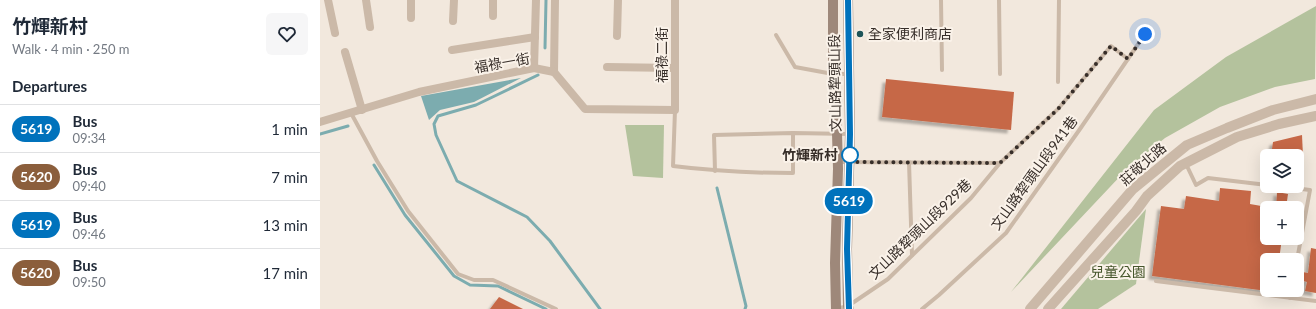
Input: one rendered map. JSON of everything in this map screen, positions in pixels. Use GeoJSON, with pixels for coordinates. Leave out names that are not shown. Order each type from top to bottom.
{"type":"FeatureCollection","features":[{"type":"Feature","properties":{"kind":"main road","name":"文山路犂頭山段"},"geometry":{"type":"LineString","coordinates":[[833,0],[833,74],[838,162],[835,263],[836,309]]}},
{"type":"Feature","properties":{"kind":"main road","name":"文山路犂頭山段"},"geometry":{"type":"LineString","coordinates":[[848,0],[850,134],[847,249],[848,307]]}},
{"type":"Feature","properties":{"kind":"street"},"geometry":{"type":"LineString","coordinates":[[328,0],[335,33]]}},
{"type":"Feature","properties":{"kind":"street"},"geometry":{"type":"LineString","coordinates":[[366,0],[370,27]]}},
{"type":"Feature","properties":{"kind":"street"},"geometry":{"type":"LineString","coordinates":[[411,0],[411,18]]}},
{"type":"Feature","properties":{"kind":"street"},"geometry":{"type":"LineString","coordinates":[[453,21],[454,0]]}},
{"type":"Feature","properties":{"kind":"street"},"geometry":{"type":"LineString","coordinates":[[493,0],[493,16]]}},
{"type":"Feature","properties":{"kind":"street"},"geometry":{"type":"LineString","coordinates":[[534,68],[536,0]]}},
{"type":"Feature","properties":{"kind":"street"},"geometry":{"type":"LineString","coordinates":[[555,0],[554,72],[585,109],[675,110]]}},
{"type":"Feature","properties":{"kind":"street"},"geometry":{"type":"LineString","coordinates":[[617,36],[618,0]]}},
{"type":"Feature","properties":{"kind":"street","name":"福祿二街"},"geometry":{"type":"LineString","coordinates":[[675,0],[675,110]]}},
{"type":"Feature","properties":{"kind":"street"},"geometry":{"type":"LineString","coordinates":[[452,50],[535,37]]}},
{"type":"Feature","properties":{"kind":"street"},"geometry":{"type":"LineString","coordinates":[[345,52],[362,110]]}},
{"type":"Feature","properties":{"kind":"street"},"geometry":{"type":"LineString","coordinates":[[607,67],[675,68]]}},
{"type":"Feature","properties":{"kind":"street","name":"福祿一街"},"geometry":{"type":"LineString","coordinates":[[320,122],[419,92],[534,68],[554,72]]}},
{"type":"Feature","properties":{"kind":"street","name":"莊敬北路"},"geometry":{"type":"LineString","coordinates":[[1030,309],[1133,189],[1187,145],[1273,110],[1316,99]]}},
{"type":"Feature","properties":{"kind":"street","name":"莊敬北路"},"geometry":{"type":"LineString","coordinates":[[1048,309],[1136,211],[1147,196],[1180,166],[1237,137],[1279,124],[1316,116]]}},
{"type":"Feature","properties":{"kind":"lane"},"geometry":{"type":"LineString","coordinates":[[941,0],[942,70]]}},
{"type":"Feature","properties":{"kind":"lane"},"geometry":{"type":"LineString","coordinates":[[999,0],[1000,74]]}},
{"type":"Feature","properties":{"kind":"lane"},"geometry":{"type":"LineString","coordinates":[[1058,82],[1059,0]]}},
{"type":"Feature","properties":{"kind":"lane","name":"文山路犂頭山段941巷"},"geometry":{"type":"LineString","coordinates":[[922,309],[1006,233],[1145,34]]}},
{"type":"Feature","properties":{"kind":"lane"},"geometry":{"type":"LineString","coordinates":[[776,35],[795,67],[833,74],[849,74]]}},
{"type":"Feature","properties":{"kind":"lane","name":"文山路犂頭山段929巷"},"geometry":{"type":"LineString","coordinates":[[836,309],[848,307],[888,279],[972,198],[1000,163],[1058,109],[1111,46],[1128,59]]}},
{"type":"Feature","properties":{"kind":"lane"},"geometry":{"type":"LineString","coordinates":[[675,110],[673,166],[715,171],[793,173],[793,133]]}},
{"type":"Feature","properties":{"kind":"lane"},"geometry":{"type":"LineString","coordinates":[[351,113],[377,161],[408,211],[458,274],[474,280],[493,280],[556,309]]}},
{"type":"Feature","properties":{"kind":"lane"},"geometry":{"type":"LineString","coordinates":[[715,171],[714,135],[793,133],[850,134]]}},
{"type":"Feature","properties":{"kind":"lane"},"geometry":{"type":"LineString","coordinates":[[838,162],[1000,163]]}},
{"type":"Feature","properties":{"kind":"lane"},"geometry":{"type":"LineString","coordinates":[[909,162],[912,255]]}},
{"type":"Feature","properties":{"kind":"lane"},"geometry":{"type":"LineString","coordinates":[[1185,163],[1196,185],[1208,178],[1260,184]]}},
{"type":"Feature","properties":{"kind":"lane"},"geometry":{"type":"LineString","coordinates":[[1298,253],[1310,190],[1304,189]]}},
{"type":"Feature","properties":{"kind":"lane"},"geometry":{"type":"LineString","coordinates":[[1156,281],[1316,301]]}},
{"type":"Feature","properties":{"kind":"green space","name":"兒童公園"},"geometry":{"type":"Polygon","coordinates":[[[1316,6],[1315,79],[1275,87],[1220,107],[1165,138],[1126,170],[1011,292],[1154,110],[1226,57],[1316,6]]]}},
{"type":"Feature","properties":{"kind":"green space"},"geometry":{"type":"Polygon","coordinates":[[[625,125],[664,125],[663,178],[633,176],[625,125]]]}},
{"type":"Feature","properties":{"kind":"green space","name":"兒童公園"},"geometry":{"type":"Polygon","coordinates":[[[1146,209],[1136,284],[1098,309],[1061,309],[1146,209]]]}},
{"type":"Feature","properties":{"kind":"water"},"geometry":{"type":"Polygon","coordinates":[[[521,78],[474,102],[440,110],[429,120],[421,96],[521,78]]]}},
{"type":"Feature","properties":{"kind":"building"},"geometry":{"type":"Polygon","coordinates":[[[886,79],[1014,92],[1011,130],[882,117],[886,79]]]}},
{"type":"Feature","properties":{"kind":"building"},"geometry":{"type":"Polygon","coordinates":[[[1302,135],[1303,149],[1272,149],[1273,142],[1302,135]]]}},
{"type":"Feature","properties":{"kind":"building"},"geometry":{"type":"Polygon","coordinates":[[[1220,188],[1251,191],[1250,204],[1260,206],[1260,245],[1281,245],[1280,253],[1260,253],[1260,290],[1152,276],[1161,206],[1184,209],[1186,196],[1219,201],[1220,188]]]}},
{"type":"Feature","properties":{"kind":"building"},"geometry":{"type":"Polygon","coordinates":[[[1277,193],[1288,194],[1287,201],[1276,201],[1277,193]]]}},
{"type":"Feature","properties":{"kind":"building"},"geometry":{"type":"Polygon","coordinates":[[[1311,248],[1316,249],[1316,293],[1305,291],[1307,282],[1304,281],[1304,272],[1308,273],[1311,248]]]}},
{"type":"Feature","properties":{"kind":"building"},"geometry":{"type":"Polygon","coordinates":[[[499,297],[523,309],[490,309],[499,297]]]}},
{"type":"Feature","properties":{"kind":"waterway"},"geometry":{"type":"LineString","coordinates":[[545,48],[546,0]]}},
{"type":"Feature","properties":{"kind":"waterway"},"geometry":{"type":"LineString","coordinates":[[538,75],[476,105],[438,116],[434,124],[436,135],[457,181],[527,217],[550,241],[600,309]]}},
{"type":"Feature","properties":{"kind":"waterway"},"geometry":{"type":"LineString","coordinates":[[320,134],[348,126]]}},
{"type":"Feature","properties":{"kind":"waterway"},"geometry":{"type":"LineString","coordinates":[[374,165],[405,215],[454,276],[470,285],[498,286],[546,309]]}},
{"type":"Feature","properties":{"kind":"waterway"},"geometry":{"type":"LineString","coordinates":[[717,188],[746,306],[745,309]]}},
{"type":"Feature","properties":{"kind":"bus line","name":"5619"},"geometry":{"type":"LineString","coordinates":[[848,0],[850,168],[847,249],[849,309]]}},
{"type":"Feature","properties":{"kind":"place","name":"全家便利商店"},"geometry":{"type":"Point","coordinates":[860,34]}},
{"type":"Feature","properties":{"kind":"place","name":"竹輝新村"},"geometry":{"type":"Point","coordinates":[850,155]}},
{"type":"Feature","properties":{"kind":"route"},"geometry":{"type":"LineString","coordinates":[[850,155],[850,162],[1000,163],[1058,109],[1111,46],[1128,59],[1145,34]]}}]}
